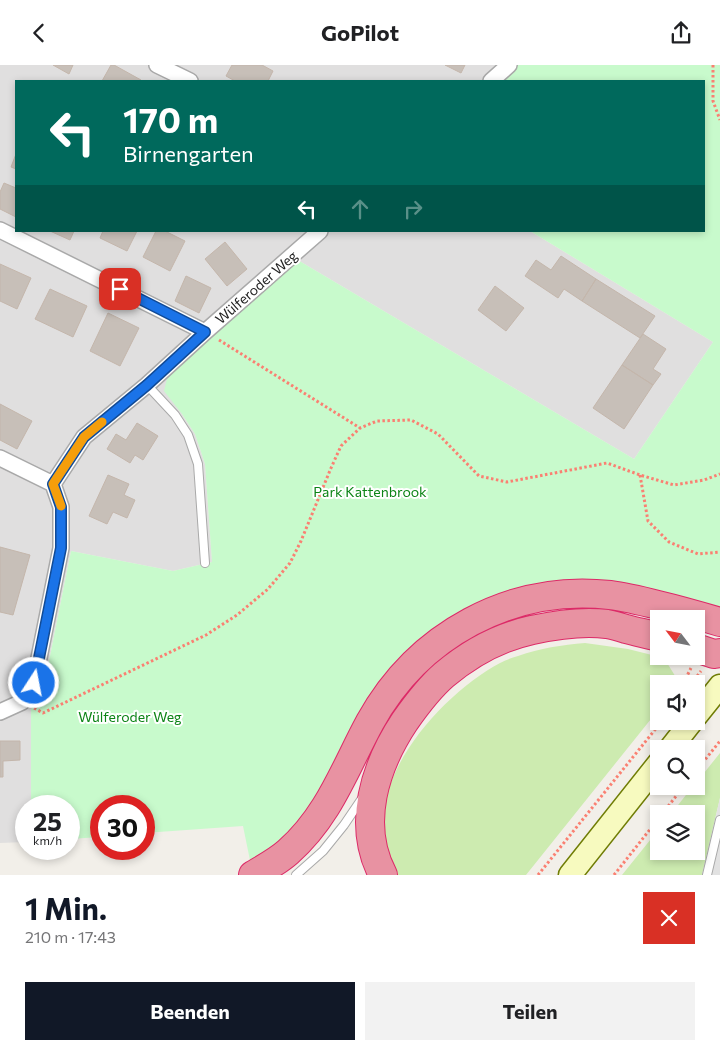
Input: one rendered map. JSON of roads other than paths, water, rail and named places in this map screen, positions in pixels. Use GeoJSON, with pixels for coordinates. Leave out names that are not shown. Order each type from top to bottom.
{"type":"FeatureCollection","features":[{"type":"Feature","properties":{"kind":"highway"},"geometry":{"type":"LineString","coordinates":[[253,875],[287,853],[313,826],[335,792],[370,723],[393,685],[426,652],[469,622],[492,611],[540,597],[588,594],[633,599],[720,622]]}},
{"type":"Feature","properties":{"kind":"highway"},"geometry":{"type":"LineString","coordinates":[[383,875],[378,865],[370,832],[371,805],[378,774],[400,730],[429,689],[466,659],[509,637],[530,630],[555,625],[608,624],[650,635]]}},
{"type":"Feature","properties":{"kind":"highway"},"geometry":{"type":"LineString","coordinates":[[705,651],[714,654],[720,653]]}},
{"type":"Feature","properties":{"kind":"main road"},"geometry":{"type":"LineString","coordinates":[[705,705],[720,686]]}},
{"type":"Feature","properties":{"kind":"main road"},"geometry":{"type":"LineString","coordinates":[[677,740],[685,730]]}},
{"type":"Feature","properties":{"kind":"main road"},"geometry":{"type":"LineString","coordinates":[[570,875],[650,774]]}},
{"type":"Feature","properties":{"kind":"street"},"geometry":{"type":"LineString","coordinates":[[157,65],[188,80]]}},
{"type":"Feature","properties":{"kind":"street"},"geometry":{"type":"LineString","coordinates":[[492,80],[509,65]]}},
{"type":"Feature","properties":{"kind":"street"},"geometry":{"type":"LineString","coordinates":[[0,230],[205,332]]}},
{"type":"Feature","properties":{"kind":"street","name":"Wülferoder Weg"},"geometry":{"type":"LineString","coordinates":[[53,484],[84,437],[147,385],[319,232]]}},
{"type":"Feature","properties":{"kind":"street"},"geometry":{"type":"LineString","coordinates":[[0,458],[53,484],[61,507],[61,548],[34,683],[22,703],[0,711]]}},
{"type":"Feature","properties":{"kind":"lane"},"geometry":{"type":"LineString","coordinates":[[147,385],[175,415],[188,435],[198,464],[205,563]]}},
{"type":"Feature","properties":{"kind":"lane"},"geometry":{"type":"LineString","coordinates":[[296,875],[323,851],[344,825],[378,774]]}},
{"type":"Feature","properties":{"kind":"lane"},"geometry":{"type":"LineString","coordinates":[[707,875],[720,820]]}},
{"type":"Feature","properties":{"kind":"park label","name":"Park Kattenbrook"},"geometry":{"type":"Point","coordinates":[370,491]}}]}
